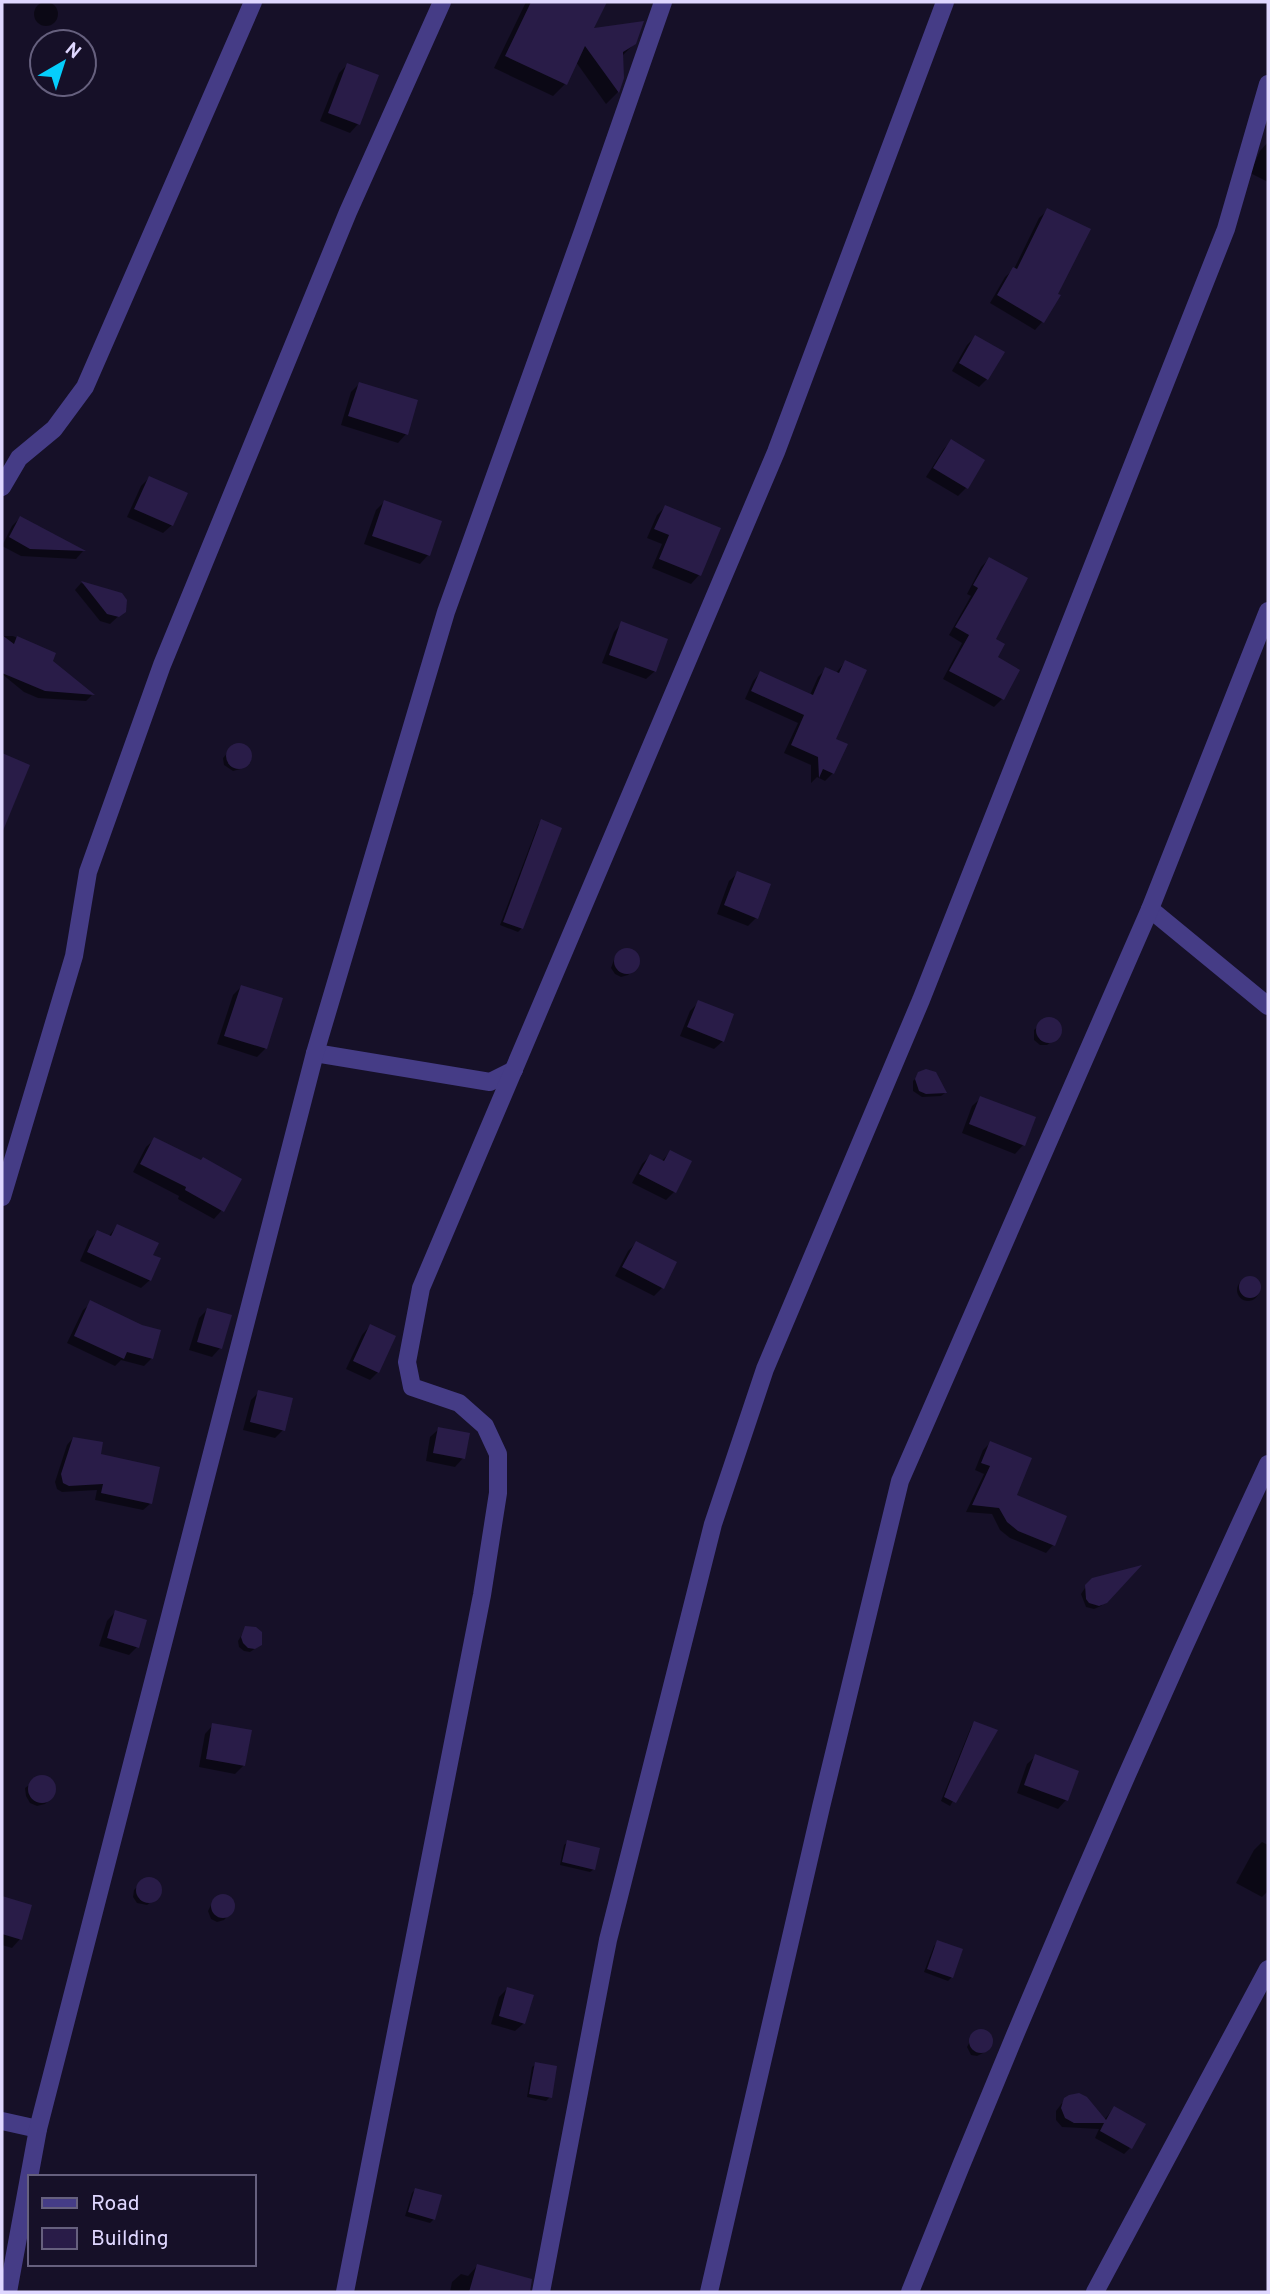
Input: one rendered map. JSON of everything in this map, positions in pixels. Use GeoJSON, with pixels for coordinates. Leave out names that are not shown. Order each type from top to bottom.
{"type":"FeatureCollection","features":[{"type":"Feature","properties":{"kind":"street"},"geometry":{"type":"LineString","coordinates":[[2,487],[19,458],[54,429],[85,387],[253,2]]}},
{"type":"Feature","properties":{"kind":"street"},"geometry":{"type":"LineString","coordinates":[[2,1197],[75,956],[88,872],[162,665],[348,212],[442,2]]}},
{"type":"Feature","properties":{"kind":"street"},"geometry":{"type":"LineString","coordinates":[[30,2175],[38,2129],[315,1053],[446,612],[663,2]]}},
{"type":"Feature","properties":{"kind":"street"},"geometry":{"type":"LineString","coordinates":[[345,2292],[482,1595],[498,1493],[498,1454],[485,1426],[459,1403],[412,1387],[407,1362],[421,1288],[776,452],[945,2]]}},
{"type":"Feature","properties":{"kind":"street"},"geometry":{"type":"LineString","coordinates":[[541,2292],[608,1940],[718,1511],[765,1369],[921,1000],[1226,229],[1268,84]]}},
{"type":"Feature","properties":{"kind":"street"},"geometry":{"type":"LineString","coordinates":[[709,2292],[824,1794],[900,1481],[1150,909],[1268,611]]}},
{"type":"Feature","properties":{"kind":"street"},"geometry":{"type":"LineString","coordinates":[[1150,909],[1268,1006]]}},
{"type":"Feature","properties":{"kind":"street"},"geometry":{"type":"LineString","coordinates":[[315,1053],[490,1082],[514,1070]]}},
{"type":"Feature","properties":{"kind":"street"},"geometry":{"type":"LineString","coordinates":[[910,2292],[984,2105],[1207,1595],[1268,1464]]}},
{"type":"Feature","properties":{"kind":"street"},"geometry":{"type":"LineString","coordinates":[[1094,2292],[1268,1969]]}},
{"type":"Feature","properties":{"kind":"street"},"geometry":{"type":"LineString","coordinates":[[2,2120],[38,2129]]}},
{"type":"Feature","properties":{"kind":"street"},"geometry":{"type":"LineString","coordinates":[[8,2292],[28,2183]]}},
{"type":"Feature","properties":{"kind":"building"},"geometry":{"type":"Polygon","coordinates":[[[531,2],[607,2],[594,28],[644,21],[636,44],[623,52],[624,78],[619,93],[585,46],[567,85],[505,56],[531,2]]]}},
{"type":"Feature","properties":{"kind":"building"},"geometry":{"type":"Polygon","coordinates":[[[347,63],[379,75],[360,125],[328,113],[347,63]]]}},
{"type":"Feature","properties":{"kind":"building"},"geometry":{"type":"Polygon","coordinates":[[[1047,208],[1091,229],[1058,294],[1061,295],[1044,323],[997,295],[1013,267],[1017,269],[1047,208]]]}},
{"type":"Feature","properties":{"kind":"building"},"geometry":{"type":"Polygon","coordinates":[[[975,335],[1005,352],[988,380],[959,363],[975,335]]]}},
{"type":"Feature","properties":{"kind":"building"},"geometry":{"type":"Polygon","coordinates":[[[359,382],[418,400],[408,435],[348,416],[359,382]]]}},
{"type":"Feature","properties":{"kind":"building"},"geometry":{"type":"Polygon","coordinates":[[[951,439],[985,460],[968,489],[933,468],[951,439]]]}},
{"type":"Feature","properties":{"kind":"building"},"geometry":{"type":"Polygon","coordinates":[[[149,476],[188,493],[173,526],[134,509],[149,476]]]}},
{"type":"Feature","properties":{"kind":"building"},"geometry":{"type":"Polygon","coordinates":[[[384,500],[442,521],[430,556],[372,536],[384,500]]]}},
{"type":"Feature","properties":{"kind":"building"},"geometry":{"type":"Polygon","coordinates":[[[665,505],[721,528],[701,576],[659,559],[669,535],[654,529],[665,505]]]}},
{"type":"Feature","properties":{"kind":"building"},"geometry":{"type":"Polygon","coordinates":[[[20,516],[86,551],[30,549],[9,537],[20,516]]]}},
{"type":"Feature","properties":{"kind":"building"},"geometry":{"type":"Polygon","coordinates":[[[989,557],[1028,578],[996,639],[1005,644],[998,657],[1020,670],[1004,700],[949,671],[969,635],[955,627],[978,588],[973,585],[989,557]]]}},
{"type":"Feature","properties":{"kind":"building"},"geometry":{"type":"Polygon","coordinates":[[[81,581],[122,593],[127,600],[126,612],[119,617],[107,614],[81,581]]]}},
{"type":"Feature","properties":{"kind":"building"},"geometry":{"type":"Polygon","coordinates":[[[621,621],[668,639],[656,672],[609,655],[621,621]]]}},
{"type":"Feature","properties":{"kind":"building"},"geometry":{"type":"Polygon","coordinates":[[[2,635],[14,644],[17,636],[56,653],[53,661],[95,695],[45,691],[2,673],[2,635]]]}},
{"type":"Feature","properties":{"kind":"building"},"geometry":{"type":"Polygon","coordinates":[[[845,660],[867,670],[836,739],[848,744],[834,774],[823,769],[819,778],[818,757],[791,745],[804,715],[751,691],[760,671],[813,695],[825,667],[839,673],[845,660]]]}},
{"type":"Feature","properties":{"kind":"building"},"geometry":{"type":"Polygon","coordinates":[[[239,743],[248,747],[252,756],[248,765],[239,769],[230,765],[226,756],[230,747],[239,743]]]}},
{"type":"Feature","properties":{"kind":"building"},"geometry":{"type":"Polygon","coordinates":[[[2,753],[30,765],[2,833],[2,753]]]}},
{"type":"Feature","properties":{"kind":"building"},"geometry":{"type":"Polygon","coordinates":[[[541,819],[562,828],[523,929],[503,922],[541,819]]]}},
{"type":"Feature","properties":{"kind":"building"},"geometry":{"type":"Polygon","coordinates":[[[737,871],[771,884],[758,919],[724,905],[737,871]]]}},
{"type":"Feature","properties":{"kind":"building"},"geometry":{"type":"Polygon","coordinates":[[[627,948],[636,952],[640,961],[636,970],[627,974],[618,970],[614,961],[618,952],[627,948]]]}},
{"type":"Feature","properties":{"kind":"building"},"geometry":{"type":"Polygon","coordinates":[[[241,985],[283,998],[267,1049],[224,1036],[241,985]]]}},
{"type":"Feature","properties":{"kind":"building"},"geometry":{"type":"Polygon","coordinates":[[[698,1000],[734,1014],[724,1042],[687,1027],[698,1000]]]}},
{"type":"Feature","properties":{"kind":"building"},"geometry":{"type":"Polygon","coordinates":[[[1049,1017],[1058,1021],[1062,1030],[1058,1039],[1049,1043],[1040,1039],[1036,1030],[1040,1021],[1049,1017]]]}},
{"type":"Feature","properties":{"kind":"building"},"geometry":{"type":"Polygon","coordinates":[[[926,1069],[936,1072],[947,1093],[926,1094],[919,1091],[915,1079],[918,1072],[926,1069]]]}},
{"type":"Feature","properties":{"kind":"building"},"geometry":{"type":"Polygon","coordinates":[[[980,1096],[1036,1117],[1025,1146],[969,1124],[980,1096]]]}},
{"type":"Feature","properties":{"kind":"building"},"geometry":{"type":"Polygon","coordinates":[[[154,1137],[201,1160],[203,1157],[242,1179],[224,1212],[185,1190],[186,1187],[140,1164],[154,1137]]]}},
{"type":"Feature","properties":{"kind":"building"},"geometry":{"type":"Polygon","coordinates":[[[670,1150],[692,1161],[676,1193],[639,1174],[650,1154],[664,1161],[670,1150]]]}},
{"type":"Feature","properties":{"kind":"building"},"geometry":{"type":"Polygon","coordinates":[[[117,1224],[159,1243],[153,1255],[161,1258],[151,1281],[87,1252],[97,1230],[111,1236],[117,1224]]]}},
{"type":"Feature","properties":{"kind":"building"},"geometry":{"type":"Polygon","coordinates":[[[636,1241],[677,1262],[664,1289],[622,1267],[636,1241]]]}},
{"type":"Feature","properties":{"kind":"building"},"geometry":{"type":"Polygon","coordinates":[[[1250,1276],[1258,1279],[1261,1287],[1258,1295],[1250,1298],[1242,1295],[1239,1287],[1242,1279],[1250,1276]]]}},
{"type":"Feature","properties":{"kind":"building"},"geometry":{"type":"Polygon","coordinates":[[[90,1300],[142,1325],[161,1330],[153,1359],[127,1352],[124,1359],[74,1336],[90,1300]]]}},
{"type":"Feature","properties":{"kind":"building"},"geometry":{"type":"Polygon","coordinates":[[[207,1308],[232,1315],[222,1349],[197,1342],[207,1308]]]}},
{"type":"Feature","properties":{"kind":"building"},"geometry":{"type":"Polygon","coordinates":[[[370,1324],[396,1336],[379,1373],[353,1361],[370,1324]]]}},
{"type":"Feature","properties":{"kind":"building"},"geometry":{"type":"Polygon","coordinates":[[[258,1390],[293,1398],[285,1431],[250,1422],[258,1390]]]}},
{"type":"Feature","properties":{"kind":"building"},"geometry":{"type":"Polygon","coordinates":[[[438,1427],[470,1433],[465,1459],[433,1453],[438,1427]]]}},
{"type":"Feature","properties":{"kind":"building"},"geometry":{"type":"Polygon","coordinates":[[[73,1437],[103,1442],[101,1454],[160,1467],[152,1504],[101,1493],[103,1484],[69,1486],[63,1483],[61,1474],[73,1437]]]}},
{"type":"Feature","properties":{"kind":"building"},"geometry":{"type":"Polygon","coordinates":[[[990,1441],[1032,1458],[1017,1495],[1067,1516],[1055,1546],[1018,1531],[1007,1522],[999,1508],[972,1505],[990,1466],[981,1463],[990,1441]]]}},
{"type":"Feature","properties":{"kind":"building"},"geometry":{"type":"Polygon","coordinates":[[[1142,1565],[1107,1603],[1099,1606],[1086,1599],[1085,1585],[1092,1578],[1142,1565]]]}},
{"type":"Feature","properties":{"kind":"building"},"geometry":{"type":"Polygon","coordinates":[[[115,1610],[147,1620],[139,1648],[107,1638],[115,1610]]]}},
{"type":"Feature","properties":{"kind":"building"},"geometry":{"type":"Polygon","coordinates":[[[245,1626],[256,1627],[262,1632],[262,1645],[255,1649],[248,1648],[243,1643],[241,1637],[245,1626]]]}},
{"type":"Feature","properties":{"kind":"building"},"geometry":{"type":"Polygon","coordinates":[[[974,1721],[998,1730],[956,1803],[944,1797],[974,1721]]]}},
{"type":"Feature","properties":{"kind":"building"},"geometry":{"type":"Polygon","coordinates":[[[212,1723],[252,1730],[245,1766],[206,1759],[212,1723]]]}},
{"type":"Feature","properties":{"kind":"building"},"geometry":{"type":"Polygon","coordinates":[[[1035,1754],[1079,1771],[1068,1801],[1024,1785],[1035,1754]]]}},
{"type":"Feature","properties":{"kind":"building"},"geometry":{"type":"Polygon","coordinates":[[[42,1775],[52,1779],[56,1789],[52,1799],[42,1803],[32,1799],[28,1789],[32,1779],[42,1775]]]}},
{"type":"Feature","properties":{"kind":"building"},"geometry":{"type":"Polygon","coordinates":[[[567,1840],[600,1848],[595,1870],[562,1862],[567,1840]]]}},
{"type":"Feature","properties":{"kind":"building"},"geometry":{"type":"Polygon","coordinates":[[[149,1877],[158,1881],[162,1890],[158,1899],[149,1903],[140,1899],[136,1890],[140,1881],[149,1877]]]}},
{"type":"Feature","properties":{"kind":"building"},"geometry":{"type":"Polygon","coordinates":[[[223,1894],[232,1897],[235,1906],[232,1915],[223,1918],[214,1915],[211,1906],[214,1897],[223,1894]]]}},
{"type":"Feature","properties":{"kind":"building"},"geometry":{"type":"Polygon","coordinates":[[[2,1896],[32,1905],[22,1940],[2,1934],[2,1896]]]}},
{"type":"Feature","properties":{"kind":"building"},"geometry":{"type":"Polygon","coordinates":[[[937,1940],[963,1949],[953,1978],[927,1969],[937,1940]]]}},
{"type":"Feature","properties":{"kind":"building"},"geometry":{"type":"Polygon","coordinates":[[[507,1987],[534,1995],[525,2024],[499,2016],[507,1987]]]}},
{"type":"Feature","properties":{"kind":"building"},"geometry":{"type":"Polygon","coordinates":[[[981,2029],[989,2033],[993,2041],[989,2049],[981,2053],[973,2049],[969,2041],[973,2033],[981,2029]]]}},
{"type":"Feature","properties":{"kind":"building"},"geometry":{"type":"Polygon","coordinates":[[[535,2062],[557,2066],[552,2098],[529,2094],[535,2062]]]}},
{"type":"Feature","properties":{"kind":"building"},"geometry":{"type":"Polygon","coordinates":[[[1079,2093],[1087,2097],[1106,2120],[1114,2106],[1146,2124],[1132,2149],[1100,2131],[1104,2123],[1074,2123],[1065,2118],[1061,2108],[1064,2098],[1079,2093]]]}},
{"type":"Feature","properties":{"kind":"building"},"geometry":{"type":"Polygon","coordinates":[[[415,2188],[442,2195],[435,2220],[408,2212],[415,2188]]]}},
{"type":"Feature","properties":{"kind":"building"},"geometry":{"type":"Polygon","coordinates":[[[477,2264],[532,2279],[530,2292],[469,2292],[477,2264]]]}}]}
